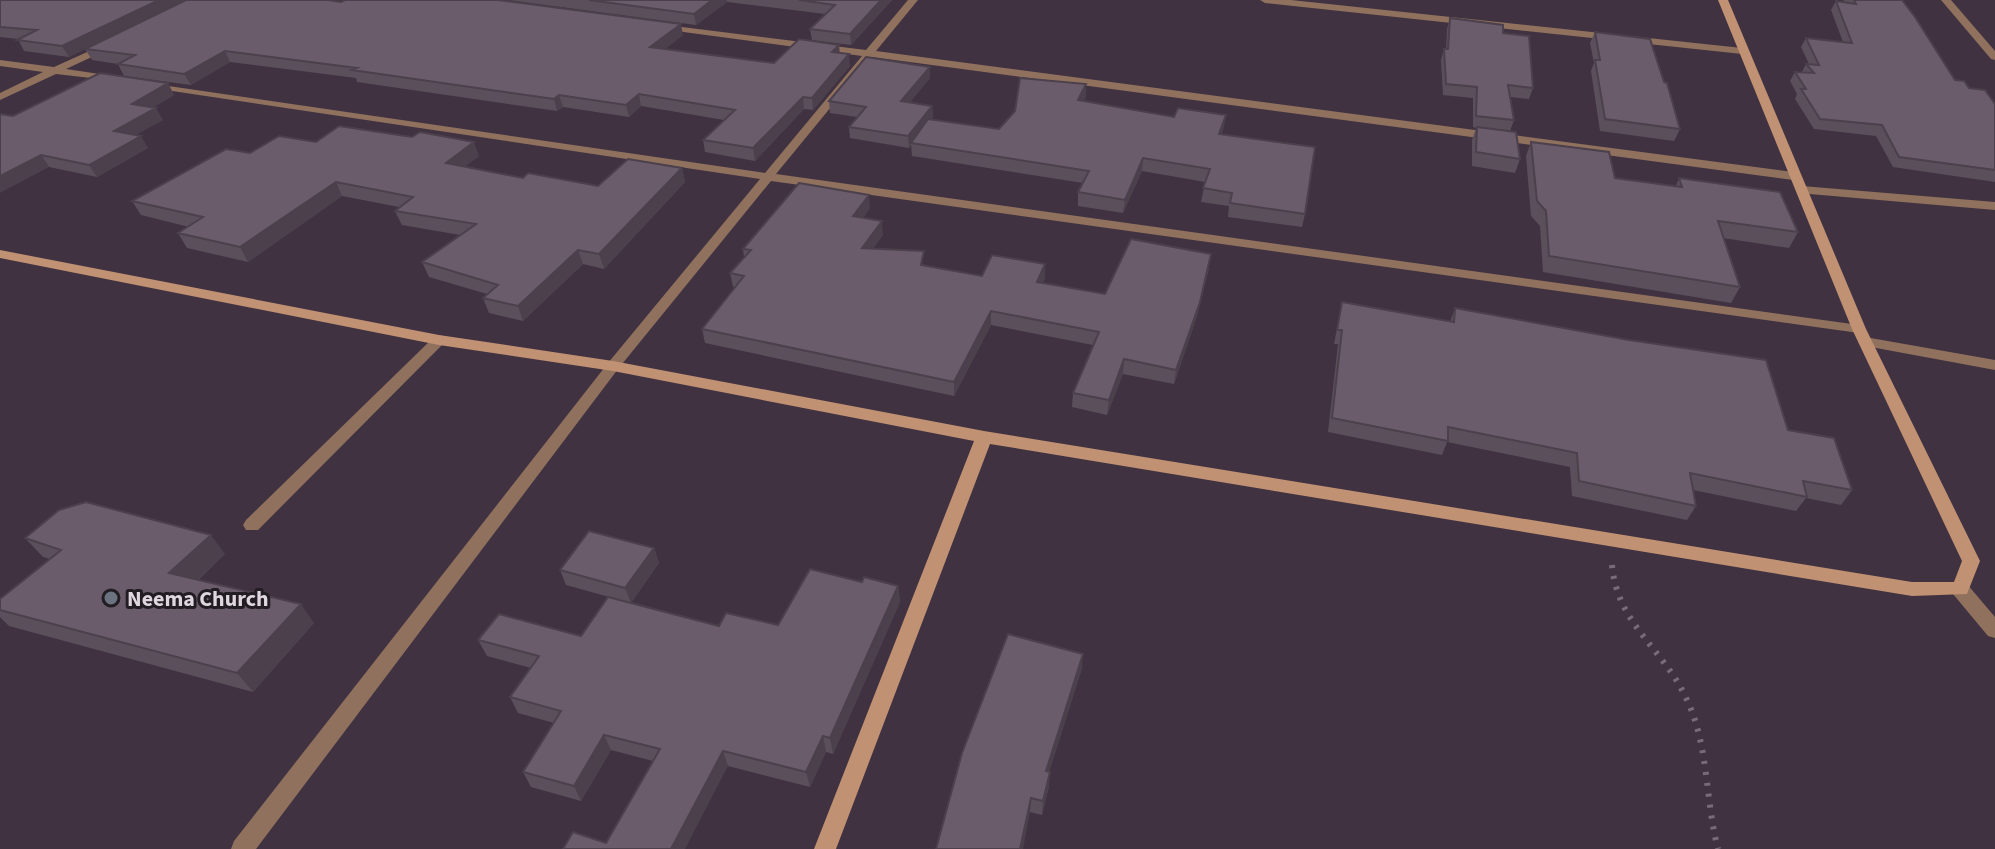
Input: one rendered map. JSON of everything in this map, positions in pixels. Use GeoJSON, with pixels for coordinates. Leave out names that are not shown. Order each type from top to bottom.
{"type":"FeatureCollection","features":[{"type":"Feature","properties":{"kind":"street"},"geometry":{"type":"LineString","coordinates":[[242,849],[613,366],[769,177],[867,52],[913,0]]}},
{"type":"Feature","properties":{"kind":"street"},"geometry":{"type":"LineString","coordinates":[[1265,0],[1742,51]]}},
{"type":"Feature","properties":{"kind":"street"},"geometry":{"type":"LineString","coordinates":[[1723,0],[1862,336],[1971,561],[1960,589]]}},
{"type":"Feature","properties":{"kind":"street"},"geometry":{"type":"LineString","coordinates":[[1946,0],[1995,57]]}},
{"type":"Feature","properties":{"kind":"street"},"geometry":{"type":"LineString","coordinates":[[650,24],[1798,183],[1995,206]]}},
{"type":"Feature","properties":{"kind":"street"},"geometry":{"type":"LineString","coordinates":[[0,97],[125,37]]}},
{"type":"Feature","properties":{"kind":"street"},"geometry":{"type":"LineString","coordinates":[[0,63],[1862,336],[1995,365]]}},
{"type":"Feature","properties":{"kind":"street"},"geometry":{"type":"LineString","coordinates":[[0,254],[439,340],[613,366],[984,437],[1912,589],[1960,589],[1995,630]]}},
{"type":"Feature","properties":{"kind":"street"},"geometry":{"type":"LineString","coordinates":[[252,525],[439,340]]}},
{"type":"Feature","properties":{"kind":"street"},"geometry":{"type":"LineString","coordinates":[[825,849],[984,437]]}},
{"type":"Feature","properties":{"kind":"path"},"geometry":{"type":"LineString","coordinates":[[1613,540],[1611,584],[1626,615],[1686,697],[1701,748],[1718,849]]}},
{"type":"Feature","properties":{"kind":"building"},"geometry":{"type":"Polygon","coordinates":[[[0,0],[159,0],[62,46],[17,40],[37,30],[0,27],[0,0]]]}},
{"type":"Feature","properties":{"kind":"building"},"geometry":{"type":"Polygon","coordinates":[[[186,0],[498,0],[681,24],[650,47],[774,63],[799,39],[839,45],[832,52],[849,54],[812,98],[803,97],[753,148],[703,140],[735,110],[639,94],[626,105],[559,95],[554,99],[225,51],[184,74],[118,64],[135,55],[85,49],[186,0]]]}},
{"type":"Feature","properties":{"kind":"building"},"geometry":{"type":"Polygon","coordinates":[[[589,0],[712,0],[694,14],[589,0]]]}},
{"type":"Feature","properties":{"kind":"building"},"geometry":{"type":"Polygon","coordinates":[[[799,0],[881,0],[850,34],[810,29],[835,5],[799,0]]]}},
{"type":"Feature","properties":{"kind":"building"},"geometry":{"type":"Polygon","coordinates":[[[1854,0],[1902,0],[1955,80],[1964,81],[1969,88],[1985,90],[1995,104],[1995,170],[1899,157],[1882,125],[1820,119],[1801,89],[1806,89],[1795,72],[1814,73],[1806,64],[1819,65],[1806,38],[1852,43],[1836,1],[1856,4],[1854,0]]]}},
{"type":"Feature","properties":{"kind":"building"},"geometry":{"type":"Polygon","coordinates":[[[1450,18],[1503,25],[1503,33],[1529,36],[1533,88],[1508,85],[1514,120],[1476,116],[1477,87],[1446,84],[1444,49],[1448,49],[1450,18]]]}},
{"type":"Feature","properties":{"kind":"building"},"geometry":{"type":"Polygon","coordinates":[[[1595,32],[1650,39],[1680,129],[1605,119],[1595,60],[1600,60],[1595,32]]]}},
{"type":"Feature","properties":{"kind":"building"},"geometry":{"type":"Polygon","coordinates":[[[866,57],[930,67],[901,101],[932,106],[908,136],[849,127],[866,107],[829,101],[866,57]]]}},
{"type":"Feature","properties":{"kind":"building"},"geometry":{"type":"Polygon","coordinates":[[[100,73],[168,83],[132,104],[156,108],[114,131],[141,136],[89,165],[41,155],[0,176],[0,114],[13,116],[100,73]]]}},
{"type":"Feature","properties":{"kind":"building"},"geometry":{"type":"Polygon","coordinates":[[[1020,78],[1086,84],[1078,100],[1174,117],[1178,108],[1226,115],[1219,134],[1315,147],[1305,214],[1230,203],[1232,193],[1203,188],[1210,169],[1143,158],[1125,200],[1078,192],[1089,171],[911,143],[928,119],[999,129],[1015,111],[1020,78]]]}},
{"type":"Feature","properties":{"kind":"building"},"geometry":{"type":"Polygon","coordinates":[[[339,126],[412,137],[420,132],[474,142],[446,163],[523,178],[528,173],[598,186],[628,159],[682,168],[599,254],[578,250],[518,306],[483,298],[498,285],[422,262],[476,224],[395,211],[413,197],[336,182],[240,247],[178,233],[203,217],[132,201],[226,149],[250,153],[279,136],[316,142],[339,126]]]}},
{"type":"Feature","properties":{"kind":"building"},"geometry":{"type":"Polygon","coordinates":[[[1477,127],[1516,132],[1520,159],[1476,152],[1477,127]]]}},
{"type":"Feature","properties":{"kind":"building"},"geometry":{"type":"Polygon","coordinates":[[[1531,142],[1609,152],[1615,178],[1682,187],[1679,178],[1780,192],[1798,232],[1718,221],[1740,287],[1549,256],[1546,211],[1537,201],[1531,142]]]}},
{"type":"Feature","properties":{"kind":"building"},"geometry":{"type":"Polygon","coordinates":[[[799,183],[869,195],[853,216],[882,221],[862,248],[924,251],[921,265],[982,276],[992,255],[1045,264],[1037,282],[1105,294],[1131,239],[1211,254],[1200,302],[1176,370],[1124,359],[1109,400],[1073,393],[1099,332],[991,311],[954,382],[702,329],[744,276],[730,273],[751,250],[743,249],[799,183]]]}},
{"type":"Feature","properties":{"kind":"building"},"geometry":{"type":"Polygon","coordinates":[[[1342,302],[1454,322],[1455,308],[1629,340],[1766,360],[1788,430],[1834,438],[1852,490],[1803,481],[1807,497],[1690,473],[1696,506],[1579,481],[1577,453],[1448,427],[1448,441],[1332,418],[1342,330],[1337,330],[1342,302]]]}},
{"type":"Feature","properties":{"kind":"building"},"geometry":{"type":"Polygon","coordinates":[[[86,502],[211,535],[169,573],[301,604],[237,673],[0,610],[0,599],[61,550],[25,538],[59,510],[86,502]]]}},
{"type":"Feature","properties":{"kind":"building"},"geometry":{"type":"Polygon","coordinates":[[[589,531],[654,548],[625,588],[560,570],[589,531]]]}},
{"type":"Feature","properties":{"kind":"building"},"geometry":{"type":"Polygon","coordinates":[[[810,569],[862,582],[864,577],[898,586],[830,738],[823,736],[806,772],[723,751],[671,849],[563,849],[573,832],[606,843],[660,749],[604,735],[574,786],[523,772],[561,711],[510,697],[539,656],[478,640],[499,614],[581,636],[608,597],[719,626],[726,613],[778,625],[810,569]]]}},
{"type":"Feature","properties":{"kind":"building"},"geometry":{"type":"Polygon","coordinates":[[[1008,634],[1083,654],[1046,771],[1050,772],[1043,801],[1031,798],[1020,849],[936,849],[962,753],[1008,634]]]}},
{"type":"Feature","properties":{"kind":"place","name":"Neema Church"},"geometry":{"type":"Point","coordinates":[111,598]}}]}
